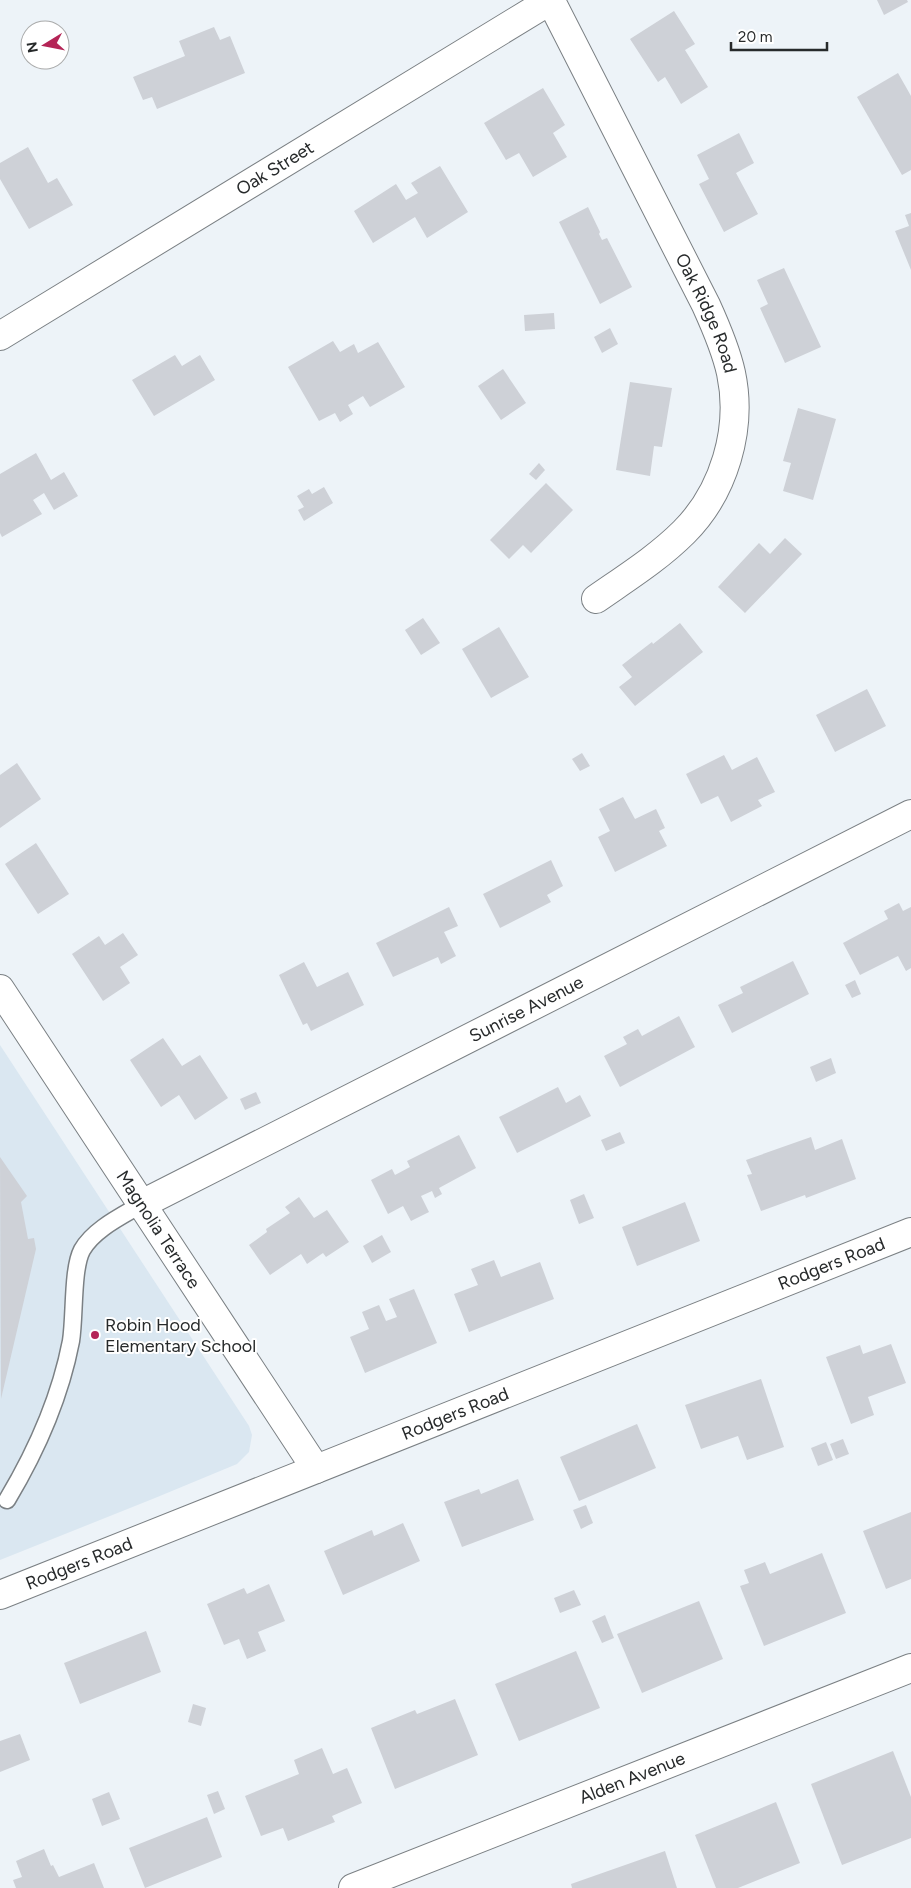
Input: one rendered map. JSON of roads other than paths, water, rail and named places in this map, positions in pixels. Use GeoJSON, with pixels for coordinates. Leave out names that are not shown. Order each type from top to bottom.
{"type":"FeatureCollection","features":[{"type":"Feature","properties":{"kind":"street","name":"Oak Street"},"geometry":{"type":"LineString","coordinates":[[2,331],[551,0]]}},
{"type":"Feature","properties":{"kind":"street","name":"Oak Ridge Road"},"geometry":{"type":"LineString","coordinates":[[551,0],[710,312],[725,352],[734,395],[734,419],[724,468],[716,490],[685,531],[668,546],[596,599]]}},
{"type":"Feature","properties":{"kind":"street","name":"Sunrise Avenue"},"geometry":{"type":"LineString","coordinates":[[142,1204],[911,814]]}},
{"type":"Feature","properties":{"kind":"street","name":"Magnolia Terrace"},"geometry":{"type":"LineString","coordinates":[[0,989],[316,1469]]}},
{"type":"Feature","properties":{"kind":"street","name":"Rodgers Road"},"geometry":{"type":"LineString","coordinates":[[0,1595],[911,1232]]}},
{"type":"Feature","properties":{"kind":"street","name":"Alden Avenue"},"geometry":{"type":"LineString","coordinates":[[353,1888],[911,1668]]}},
{"type":"Feature","properties":{"kind":"lane"},"geometry":{"type":"LineString","coordinates":[[7,1500],[38,1445],[59,1387],[73,1326],[77,1266],[81,1252],[94,1236],[142,1204]]}},
{"type":"Feature","properties":{"kind":"place","name":"Robin Hood Elementary School"},"geometry":{"type":"Point","coordinates":[95,1335]}}]}
